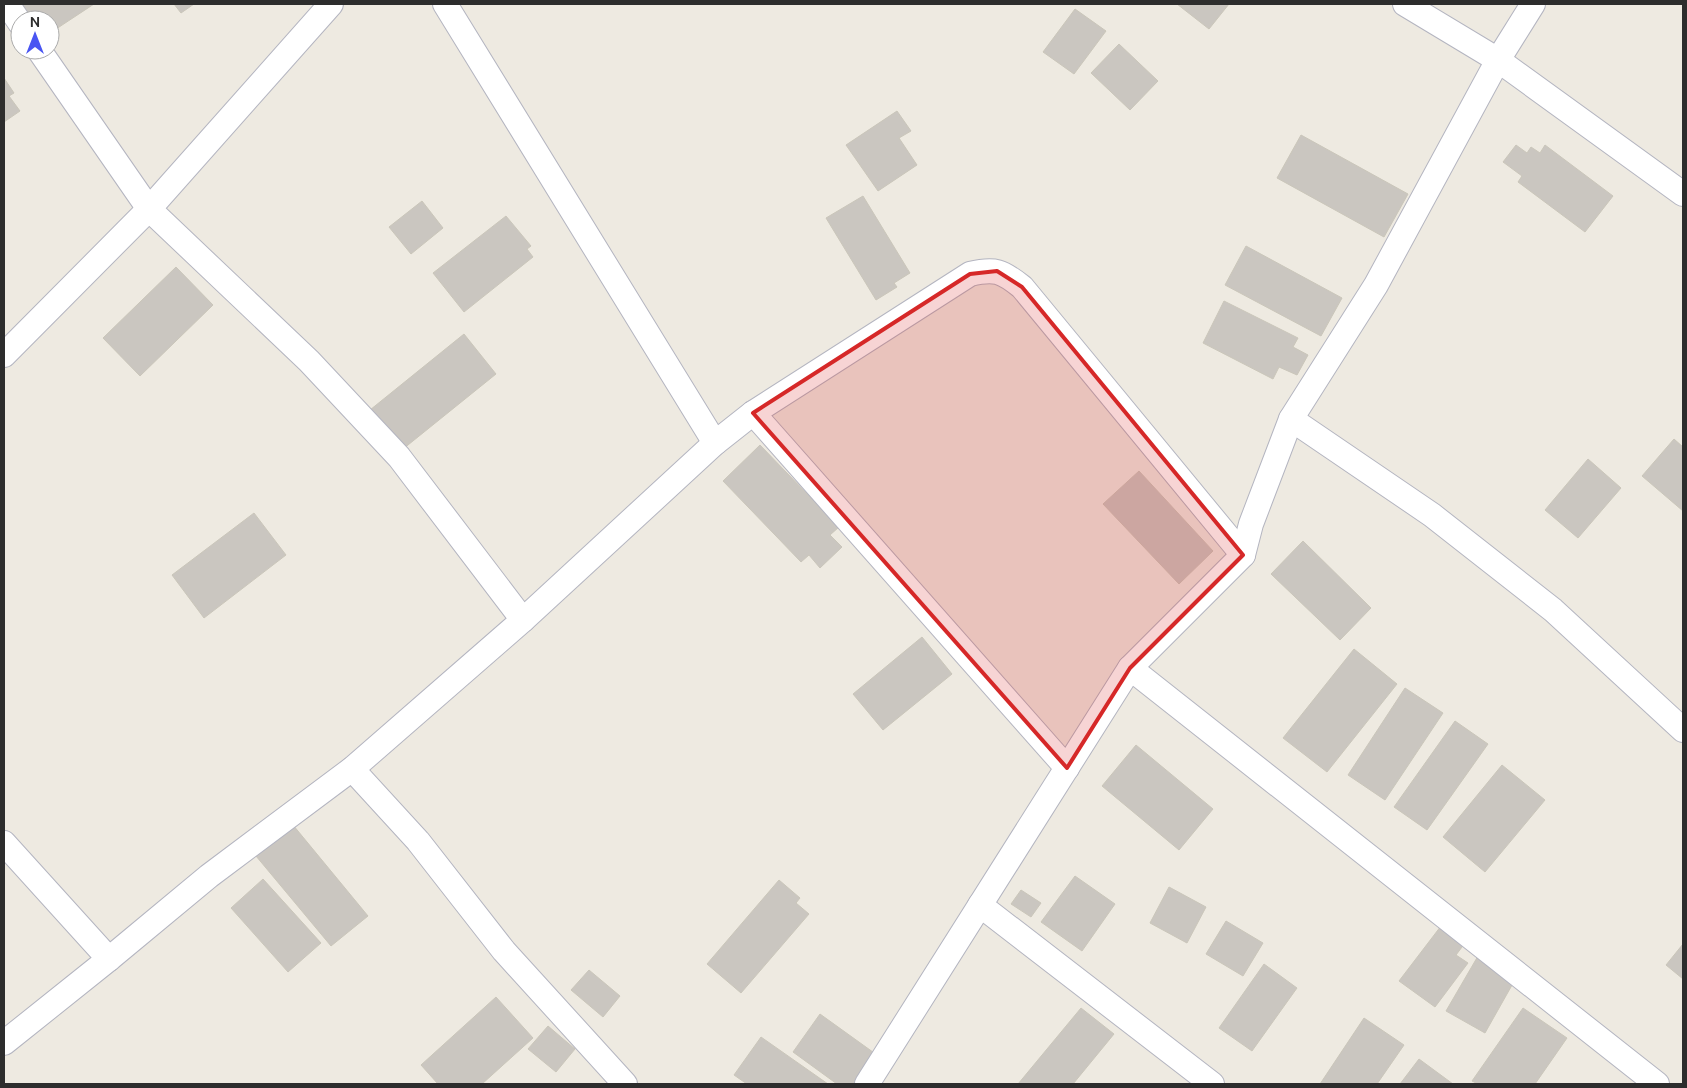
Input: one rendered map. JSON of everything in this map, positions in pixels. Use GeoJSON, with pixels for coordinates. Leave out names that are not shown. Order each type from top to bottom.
{"type":"FeatureCollection","features":[{"type":"Feature","properties":{"kind":"street"},"geometry":{"type":"LineString","coordinates":[[4,355],[148,209],[331,4]]}},
{"type":"Feature","properties":{"kind":"street"},"geometry":{"type":"LineString","coordinates":[[445,4],[715,443]]}},
{"type":"Feature","properties":{"kind":"street"},"geometry":{"type":"LineString","coordinates":[[1405,4],[1498,60],[1683,194]]}},
{"type":"Feature","properties":{"kind":"street"},"geometry":{"type":"LineString","coordinates":[[868,1084],[1130,668],[1243,555],[1251,524],[1290,419],[1376,285],[1498,60],[1533,4]]}},
{"type":"Feature","properties":{"kind":"street"},"geometry":{"type":"LineString","coordinates":[[46,60],[148,209],[309,361],[399,457],[524,620]]}},
{"type":"Feature","properties":{"kind":"street"},"geometry":{"type":"LineString","coordinates":[[4,1043],[209,876],[352,769],[524,620],[715,443],[753,413],[970,274],[987,270],[997,271],[1008,276],[1022,287],[1243,555]]}},
{"type":"Feature","properties":{"kind":"street"},"geometry":{"type":"LineString","coordinates":[[753,413],[1066,768]]}},
{"type":"Feature","properties":{"kind":"street"},"geometry":{"type":"LineString","coordinates":[[1290,419],[1432,515],[1554,610],[1683,730]]}},
{"type":"Feature","properties":{"kind":"street"},"geometry":{"type":"LineString","coordinates":[[1130,668],[1657,1084]]}},
{"type":"Feature","properties":{"kind":"street"},"geometry":{"type":"LineString","coordinates":[[352,769],[418,841],[504,950],[625,1084]]}},
{"type":"Feature","properties":{"kind":"street"},"geometry":{"type":"LineString","coordinates":[[4,843],[109,959]]}},
{"type":"Feature","properties":{"kind":"street"},"geometry":{"type":"LineString","coordinates":[[980,905],[1212,1084]]}},
{"type":"Feature","properties":{"kind":"highlighted area"},"geometry":{"type":"Polygon","coordinates":[[[997,271],[1022,287],[1243,555],[1130,668],[1067,768],[753,413],[970,274],[997,271]]]}},
{"type":"Feature","properties":{"kind":"building"},"geometry":{"type":"Polygon","coordinates":[[[14,4],[94,4],[60,26],[60,10],[18,10],[14,4]]]}},
{"type":"Feature","properties":{"kind":"building"},"geometry":{"type":"Polygon","coordinates":[[[174,4],[194,4],[181,13],[174,4]]]}},
{"type":"Feature","properties":{"kind":"building"},"geometry":{"type":"Polygon","coordinates":[[[1177,4],[1229,4],[1209,29],[1177,4]]]}},
{"type":"Feature","properties":{"kind":"building"},"geometry":{"type":"Polygon","coordinates":[[[1075,9],[1106,31],[1074,74],[1043,52],[1075,9]]]}},
{"type":"Feature","properties":{"kind":"building"},"geometry":{"type":"Polygon","coordinates":[[[1119,44],[1158,81],[1130,110],[1091,73],[1119,44]]]}},
{"type":"Feature","properties":{"kind":"building"},"geometry":{"type":"Polygon","coordinates":[[[4,78],[14,93],[9,96],[20,111],[4,122],[4,78]]]}},
{"type":"Feature","properties":{"kind":"building"},"geometry":{"type":"Polygon","coordinates":[[[897,111],[911,131],[899,138],[917,165],[878,191],[846,145],[897,111]]]}},
{"type":"Feature","properties":{"kind":"building"},"geometry":{"type":"Polygon","coordinates":[[[1301,135],[1408,194],[1384,237],[1277,178],[1301,135]]]}},
{"type":"Feature","properties":{"kind":"building"},"geometry":{"type":"Polygon","coordinates":[[[1516,145],[1527,153],[1531,147],[1540,153],[1545,145],[1613,196],[1585,232],[1518,182],[1522,176],[1503,162],[1516,145]]]}},
{"type":"Feature","properties":{"kind":"building"},"geometry":{"type":"Polygon","coordinates":[[[863,196],[910,273],[894,283],[897,287],[876,300],[826,218],[863,196]]]}},
{"type":"Feature","properties":{"kind":"building"},"geometry":{"type":"Polygon","coordinates":[[[422,201],[443,228],[411,254],[389,227],[422,201]]]}},
{"type":"Feature","properties":{"kind":"building"},"geometry":{"type":"Polygon","coordinates":[[[506,216],[531,246],[527,249],[533,257],[464,312],[433,273],[506,216]]]}},
{"type":"Feature","properties":{"kind":"building"},"geometry":{"type":"Polygon","coordinates":[[[1246,246],[1342,298],[1321,336],[1225,285],[1246,246]]]}},
{"type":"Feature","properties":{"kind":"building"},"geometry":{"type":"Polygon","coordinates":[[[176,267],[213,305],[140,376],[103,338],[176,267]]]}},
{"type":"Feature","properties":{"kind":"building"},"geometry":{"type":"Polygon","coordinates":[[[1224,301],[1298,338],[1293,347],[1308,355],[1297,375],[1279,367],[1273,379],[1203,343],[1224,301]]]}},
{"type":"Feature","properties":{"kind":"building"},"geometry":{"type":"Polygon","coordinates":[[[464,334],[496,374],[403,449],[370,410],[464,334]]]}},
{"type":"Feature","properties":{"kind":"building"},"geometry":{"type":"Polygon","coordinates":[[[1674,439],[1683,447],[1683,511],[1642,476],[1674,439]]]}},
{"type":"Feature","properties":{"kind":"building"},"geometry":{"type":"Polygon","coordinates":[[[760,445],[839,527],[830,535],[842,547],[820,568],[809,555],[801,562],[723,481],[760,445]]]}},
{"type":"Feature","properties":{"kind":"building"},"geometry":{"type":"Polygon","coordinates":[[[1588,459],[1621,488],[1578,538],[1545,510],[1588,459]]]}},
{"type":"Feature","properties":{"kind":"building"},"geometry":{"type":"Polygon","coordinates":[[[1139,471],[1213,551],[1179,584],[1103,504],[1139,471]]]}},
{"type":"Feature","properties":{"kind":"building"},"geometry":{"type":"Polygon","coordinates":[[[254,513],[286,555],[204,618],[172,575],[254,513]]]}},
{"type":"Feature","properties":{"kind":"building"},"geometry":{"type":"Polygon","coordinates":[[[1303,541],[1371,608],[1340,640],[1271,574],[1303,541]]]}},
{"type":"Feature","properties":{"kind":"building"},"geometry":{"type":"Polygon","coordinates":[[[922,637],[952,674],[883,730],[853,694],[922,637]]]}},
{"type":"Feature","properties":{"kind":"building"},"geometry":{"type":"Polygon","coordinates":[[[1354,649],[1397,684],[1327,772],[1283,738],[1354,649]]]}},
{"type":"Feature","properties":{"kind":"building"},"geometry":{"type":"Polygon","coordinates":[[[1405,688],[1443,713],[1385,800],[1348,775],[1405,688]]]}},
{"type":"Feature","properties":{"kind":"building"},"geometry":{"type":"Polygon","coordinates":[[[1455,721],[1488,744],[1427,830],[1394,807],[1455,721]]]}},
{"type":"Feature","properties":{"kind":"building"},"geometry":{"type":"Polygon","coordinates":[[[1136,745],[1213,809],[1179,850],[1102,786],[1136,745]]]}},
{"type":"Feature","properties":{"kind":"building"},"geometry":{"type":"Polygon","coordinates":[[[1502,765],[1545,800],[1485,872],[1443,837],[1502,765]]]}},
{"type":"Feature","properties":{"kind":"building"},"geometry":{"type":"Polygon","coordinates":[[[293,825],[368,916],[331,946],[256,856],[293,825]]]}},
{"type":"Feature","properties":{"kind":"building"},"geometry":{"type":"Polygon","coordinates":[[[1075,876],[1115,904],[1082,951],[1041,922],[1075,876]]]}},
{"type":"Feature","properties":{"kind":"building"},"geometry":{"type":"Polygon","coordinates":[[[263,879],[321,943],[288,972],[231,908],[263,879]]]}},
{"type":"Feature","properties":{"kind":"building"},"geometry":{"type":"Polygon","coordinates":[[[779,880],[800,898],[796,903],[809,914],[741,993],[707,964],[779,880]]]}},
{"type":"Feature","properties":{"kind":"building"},"geometry":{"type":"Polygon","coordinates":[[[1169,887],[1206,907],[1187,943],[1150,923],[1169,887]]]}},
{"type":"Feature","properties":{"kind":"building"},"geometry":{"type":"Polygon","coordinates":[[[1021,890],[1041,903],[1031,917],[1011,904],[1021,890]]]}},
{"type":"Feature","properties":{"kind":"building"},"geometry":{"type":"Polygon","coordinates":[[[1226,921],[1263,943],[1243,976],[1206,954],[1226,921]]]}},
{"type":"Feature","properties":{"kind":"building"},"geometry":{"type":"Polygon","coordinates":[[[1441,926],[1465,943],[1456,955],[1468,963],[1435,1007],[1399,981],[1441,926]]]}},
{"type":"Feature","properties":{"kind":"building"},"geometry":{"type":"Polygon","coordinates":[[[1683,944],[1683,979],[1666,965],[1683,944]]]}},
{"type":"Feature","properties":{"kind":"building"},"geometry":{"type":"Polygon","coordinates":[[[1478,956],[1516,978],[1485,1033],[1446,1011],[1478,956]]]}},
{"type":"Feature","properties":{"kind":"building"},"geometry":{"type":"Polygon","coordinates":[[[1264,964],[1297,988],[1252,1051],[1219,1028],[1264,964]]]}},
{"type":"Feature","properties":{"kind":"building"},"geometry":{"type":"Polygon","coordinates":[[[589,970],[620,996],[603,1017],[571,990],[589,970]]]}},
{"type":"Feature","properties":{"kind":"building"},"geometry":{"type":"Polygon","coordinates":[[[496,997],[533,1038],[482,1084],[438,1084],[421,1065],[496,997]]]}},
{"type":"Feature","properties":{"kind":"building"},"geometry":{"type":"Polygon","coordinates":[[[1081,1008],[1114,1034],[1073,1084],[1018,1084],[1081,1008]]]}},
{"type":"Feature","properties":{"kind":"building"},"geometry":{"type":"Polygon","coordinates":[[[1523,1008],[1567,1038],[1535,1084],[1478,1084],[1472,1081],[1523,1008]]]}},
{"type":"Feature","properties":{"kind":"building"},"geometry":{"type":"Polygon","coordinates":[[[820,1014],[877,1055],[855,1084],[837,1084],[793,1052],[820,1014]]]}},
{"type":"Feature","properties":{"kind":"building"},"geometry":{"type":"Polygon","coordinates":[[[1364,1018],[1404,1045],[1377,1084],[1320,1084],[1364,1018]]]}},
{"type":"Feature","properties":{"kind":"building"},"geometry":{"type":"Polygon","coordinates":[[[548,1026],[575,1049],[556,1072],[528,1049],[548,1026]]]}},
{"type":"Feature","properties":{"kind":"building"},"geometry":{"type":"Polygon","coordinates":[[[761,1037],[828,1084],[747,1084],[734,1075],[761,1037]]]}},
{"type":"Feature","properties":{"kind":"building"},"geometry":{"type":"Polygon","coordinates":[[[1419,1059],[1453,1084],[1400,1084],[1419,1059]]]}}]}
